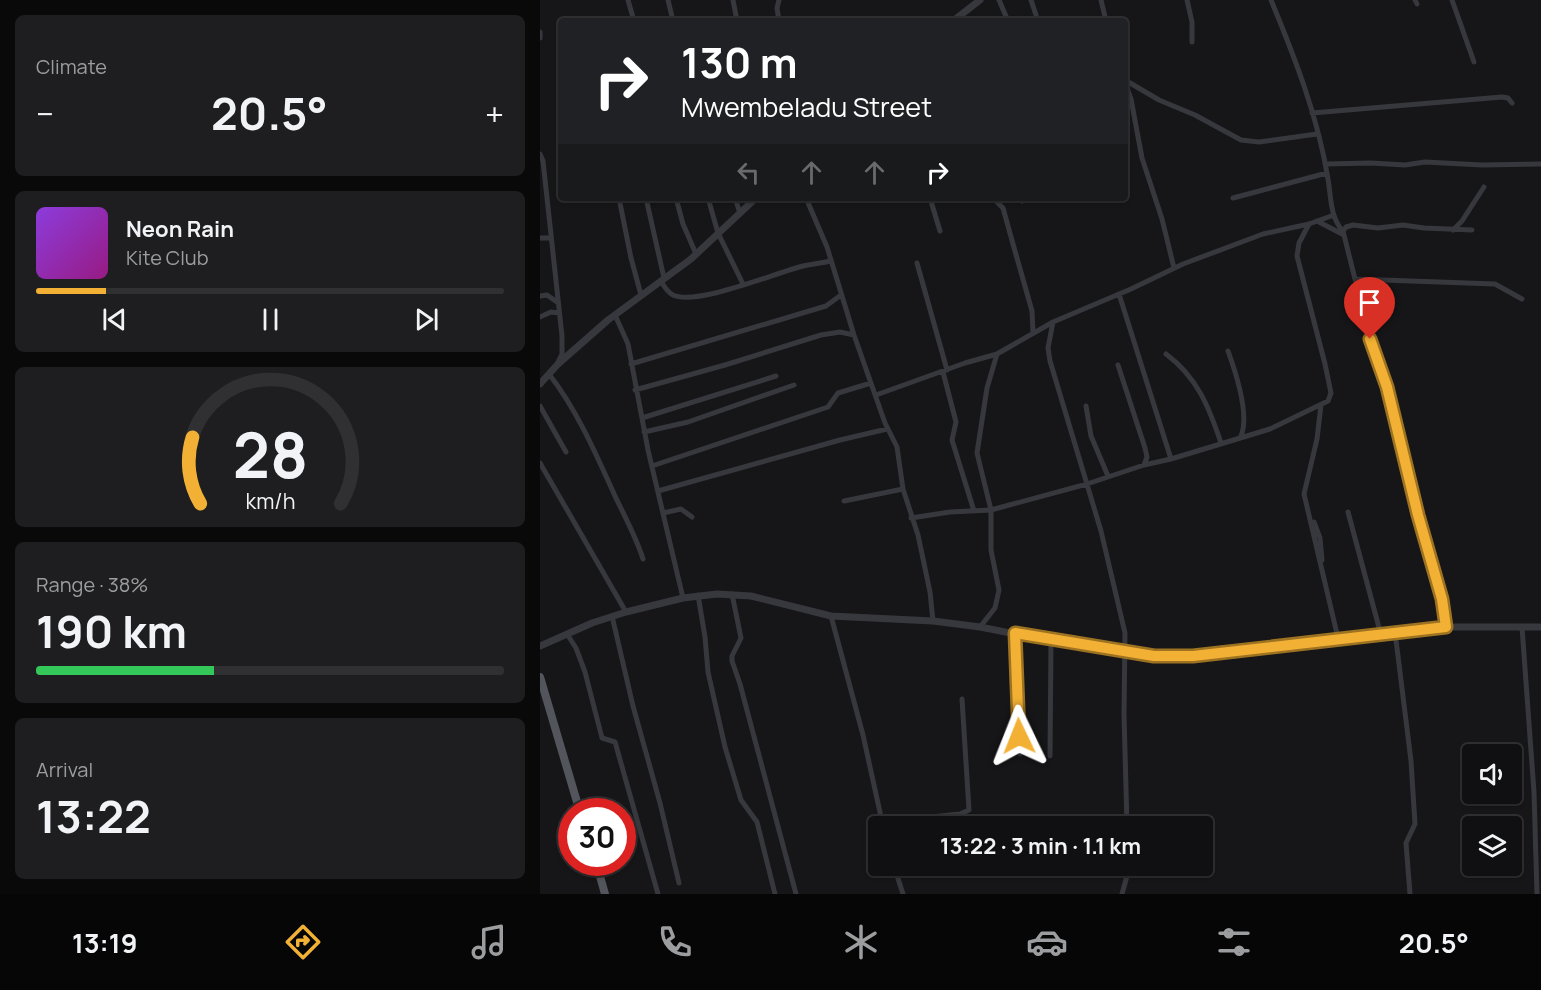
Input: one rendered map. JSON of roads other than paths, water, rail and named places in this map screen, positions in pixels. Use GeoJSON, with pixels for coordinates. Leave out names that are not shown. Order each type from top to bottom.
{"type":"FeatureCollection","features":[{"type":"Feature","properties":{"kind":"main road"},"geometry":{"type":"LineString","coordinates":[[540,677],[576,798]]}},
{"type":"Feature","properties":{"kind":"main road"},"geometry":{"type":"LineString","coordinates":[[600,876],[605,894]]}},
{"type":"Feature","properties":{"kind":"street"},"geometry":{"type":"LineString","coordinates":[[628,0],[633,18]]}},
{"type":"Feature","properties":{"kind":"street"},"geometry":{"type":"LineString","coordinates":[[668,0],[672,18]]}},
{"type":"Feature","properties":{"kind":"street"},"geometry":{"type":"LineString","coordinates":[[733,0],[736,18]]}},
{"type":"Feature","properties":{"kind":"street"},"geometry":{"type":"LineString","coordinates":[[779,0],[779,18]]}},
{"type":"Feature","properties":{"kind":"street"},"geometry":{"type":"LineString","coordinates":[[957,18],[980,0]]}},
{"type":"Feature","properties":{"kind":"street"},"geometry":{"type":"LineString","coordinates":[[999,0],[1007,18]]}},
{"type":"Feature","properties":{"kind":"street"},"geometry":{"type":"LineString","coordinates":[[1031,0],[1037,18]]}},
{"type":"Feature","properties":{"kind":"street"},"geometry":{"type":"LineString","coordinates":[[1101,0],[1105,18]]}},
{"type":"Feature","properties":{"kind":"street"},"geometry":{"type":"LineString","coordinates":[[1187,0],[1193,25],[1192,42]]}},
{"type":"Feature","properties":{"kind":"street"},"geometry":{"type":"LineString","coordinates":[[1271,0],[1300,72],[1312,112],[1327,173],[1334,215],[1343,233],[1370,339],[1387,387],[1418,515],[1442,599],[1446,627]]}},
{"type":"Feature","properties":{"kind":"street"},"geometry":{"type":"LineString","coordinates":[[1452,0],[1474,62]]}},
{"type":"Feature","properties":{"kind":"street"},"geometry":{"type":"LineString","coordinates":[[540,32],[540,38]]}},
{"type":"Feature","properties":{"kind":"street"},"geometry":{"type":"LineString","coordinates":[[1128,83],[1241,140],[1259,142],[1317,134]]}},
{"type":"Feature","properties":{"kind":"street"},"geometry":{"type":"LineString","coordinates":[[1128,90],[1142,158],[1162,219],[1174,268]]}},
{"type":"Feature","properties":{"kind":"street"},"geometry":{"type":"LineString","coordinates":[[1312,112],[1502,97],[1508,98],[1512,103]]}},
{"type":"Feature","properties":{"kind":"street"},"geometry":{"type":"LineString","coordinates":[[540,154],[563,346],[556,366]]}},
{"type":"Feature","properties":{"kind":"street"},"geometry":{"type":"LineString","coordinates":[[1325,164],[1405,165],[1425,162],[1482,165],[1541,164]]}},
{"type":"Feature","properties":{"kind":"street"},"geometry":{"type":"LineString","coordinates":[[1233,198],[1327,173]]}},
{"type":"Feature","properties":{"kind":"street"},"geometry":{"type":"LineString","coordinates":[[1453,230],[1462,221],[1484,187]]}},
{"type":"Feature","properties":{"kind":"street"},"geometry":{"type":"LineString","coordinates":[[620,201],[641,295]]}},
{"type":"Feature","properties":{"kind":"street"},"geometry":{"type":"LineString","coordinates":[[647,201],[663,279],[668,292],[675,296],[704,295],[803,266],[831,261]]}},
{"type":"Feature","properties":{"kind":"street"},"geometry":{"type":"LineString","coordinates":[[677,201],[683,224],[696,254]]}},
{"type":"Feature","properties":{"kind":"street"},"geometry":{"type":"LineString","coordinates":[[709,201],[718,233],[743,284]]}},
{"type":"Feature","properties":{"kind":"street"},"geometry":{"type":"LineString","coordinates":[[736,201],[740,213]]}},
{"type":"Feature","properties":{"kind":"street"},"geometry":{"type":"LineString","coordinates":[[540,384],[556,366],[615,315],[696,254],[753,201]]}},
{"type":"Feature","properties":{"kind":"street"},"geometry":{"type":"LineString","coordinates":[[807,201],[822,233],[854,335],[887,429],[899,454],[903,489],[920,545],[930,592],[933,621]]}},
{"type":"Feature","properties":{"kind":"street"},"geometry":{"type":"LineString","coordinates":[[931,201],[940,231]]}},
{"type":"Feature","properties":{"kind":"street"},"geometry":{"type":"LineString","coordinates":[[996,201],[1003,208],[1032,311],[1033,333]]}},
{"type":"Feature","properties":{"kind":"street"},"geometry":{"type":"LineString","coordinates":[[876,395],[996,354],[1053,322],[1174,268],[1263,234],[1309,224],[1334,215]]}},
{"type":"Feature","properties":{"kind":"street"},"geometry":{"type":"LineString","coordinates":[[1317,221],[1343,233]]}},
{"type":"Feature","properties":{"kind":"street"},"geometry":{"type":"LineString","coordinates":[[911,518],[950,512],[991,510],[1087,484],[1270,429],[1331,398],[1322,349],[1297,256],[1299,243],[1309,224]]}},
{"type":"Feature","properties":{"kind":"street"},"geometry":{"type":"LineString","coordinates":[[1343,233],[1347,227],[1353,225],[1378,228],[1403,225],[1472,230]]}},
{"type":"Feature","properties":{"kind":"street"},"geometry":{"type":"LineString","coordinates":[[540,238],[550,238]]}},
{"type":"Feature","properties":{"kind":"street"},"geometry":{"type":"LineString","coordinates":[[917,263],[956,423],[953,435],[954,445],[974,511]]}},
{"type":"Feature","properties":{"kind":"street"},"geometry":{"type":"LineString","coordinates":[[1355,279],[1495,284],[1522,299]]}},
{"type":"Feature","properties":{"kind":"street"},"geometry":{"type":"LineString","coordinates":[[1119,294],[1171,459]]}},
{"type":"Feature","properties":{"kind":"street"},"geometry":{"type":"LineString","coordinates":[[540,296],[547,295],[557,302]]}},
{"type":"Feature","properties":{"kind":"street"},"geometry":{"type":"LineString","coordinates":[[631,364],[826,306],[841,296]]}},
{"type":"Feature","properties":{"kind":"street"},"geometry":{"type":"LineString","coordinates":[[540,317],[551,312],[559,314]]}},
{"type":"Feature","properties":{"kind":"street"},"geometry":{"type":"LineString","coordinates":[[615,315],[625,334],[644,432],[683,598]]}},
{"type":"Feature","properties":{"kind":"street"},"geometry":{"type":"LineString","coordinates":[[1053,322],[1048,348],[1050,361],[1087,484],[1125,633],[1127,816]]}},
{"type":"Feature","properties":{"kind":"street"},"geometry":{"type":"LineString","coordinates":[[635,390],[821,335],[840,332],[854,335]]}},
{"type":"Feature","properties":{"kind":"street"},"geometry":{"type":"LineString","coordinates":[[1228,351],[1244,415],[1245,427],[1241,436]]}},
{"type":"Feature","properties":{"kind":"street"},"geometry":{"type":"LineString","coordinates":[[981,627],[995,608],[999,590],[991,550],[991,510],[977,453],[987,388],[996,354]]}},
{"type":"Feature","properties":{"kind":"street"},"geometry":{"type":"LineString","coordinates":[[1166,354],[1187,371],[1210,411],[1221,443]]}},
{"type":"Feature","properties":{"kind":"street"},"geometry":{"type":"LineString","coordinates":[[1118,365],[1145,448],[1147,457],[1144,465]]}},
{"type":"Feature","properties":{"kind":"street"},"geometry":{"type":"LineString","coordinates":[[549,374],[565,397],[590,442],[643,559]]}},
{"type":"Feature","properties":{"kind":"street"},"geometry":{"type":"LineString","coordinates":[[642,418],[776,376]]}},
{"type":"Feature","properties":{"kind":"street"},"geometry":{"type":"LineString","coordinates":[[652,466],[828,407],[838,393],[871,383]]}},
{"type":"Feature","properties":{"kind":"street"},"geometry":{"type":"LineString","coordinates":[[644,432],[688,422],[794,385]]}},
{"type":"Feature","properties":{"kind":"street"},"geometry":{"type":"LineString","coordinates":[[1321,405],[1317,439],[1304,487],[1338,638]]}},
{"type":"Feature","properties":{"kind":"street"},"geometry":{"type":"LineString","coordinates":[[540,406],[566,452]]}},
{"type":"Feature","properties":{"kind":"street"},"geometry":{"type":"LineString","coordinates":[[1086,406],[1091,436],[1108,476]]}},
{"type":"Feature","properties":{"kind":"street"},"geometry":{"type":"LineString","coordinates":[[658,491],[887,429]]}},
{"type":"Feature","properties":{"kind":"street"},"geometry":{"type":"LineString","coordinates":[[540,463],[626,612]]}},
{"type":"Feature","properties":{"kind":"street"},"geometry":{"type":"LineString","coordinates":[[844,501],[903,489]]}},
{"type":"Feature","properties":{"kind":"street"},"geometry":{"type":"LineString","coordinates":[[663,513],[681,509],[692,517]]}},
{"type":"Feature","properties":{"kind":"street"},"geometry":{"type":"LineString","coordinates":[[1348,512],[1381,635]]}},
{"type":"Feature","properties":{"kind":"street"},"geometry":{"type":"LineString","coordinates":[[732,594],[741,638],[732,656],[732,661],[796,894]]}},
{"type":"Feature","properties":{"kind":"street"},"geometry":{"type":"LineString","coordinates":[[540,646],[626,612],[683,598],[732,594],[773,600],[831,616],[933,621],[1154,656],[1193,656],[1239,652],[1338,638],[1446,627],[1541,627]]}},
{"type":"Feature","properties":{"kind":"street"},"geometry":{"type":"LineString","coordinates":[[698,596],[708,672],[725,747],[741,800],[757,822],[775,894]]}},
{"type":"Feature","properties":{"kind":"street"},"geometry":{"type":"LineString","coordinates":[[612,616],[679,884]]}},
{"type":"Feature","properties":{"kind":"street"},"geometry":{"type":"LineString","coordinates":[[831,616],[880,816]]}},
{"type":"Feature","properties":{"kind":"street"},"geometry":{"type":"LineString","coordinates":[[1522,627],[1534,792],[1537,894]]}},
{"type":"Feature","properties":{"kind":"street"},"geometry":{"type":"LineString","coordinates":[[1395,632],[1410,751],[1415,824],[1406,843],[1410,894]]}},
{"type":"Feature","properties":{"kind":"street"},"geometry":{"type":"LineString","coordinates":[[1015,633],[1020,754]]}},
{"type":"Feature","properties":{"kind":"street"},"geometry":{"type":"LineString","coordinates":[[567,634],[576,648],[585,672],[602,738],[615,742],[658,894]]}},
{"type":"Feature","properties":{"kind":"street"},"geometry":{"type":"LineString","coordinates":[[1050,756],[1051,641]]}},
{"type":"Feature","properties":{"kind":"street"},"geometry":{"type":"LineString","coordinates":[[944,816],[969,810],[962,699]]}},
{"type":"Feature","properties":{"kind":"street"},"geometry":{"type":"LineString","coordinates":[[897,876],[903,894]]}},
{"type":"Feature","properties":{"kind":"street"},"geometry":{"type":"LineString","coordinates":[[1122,894],[1127,876]]}}]}
